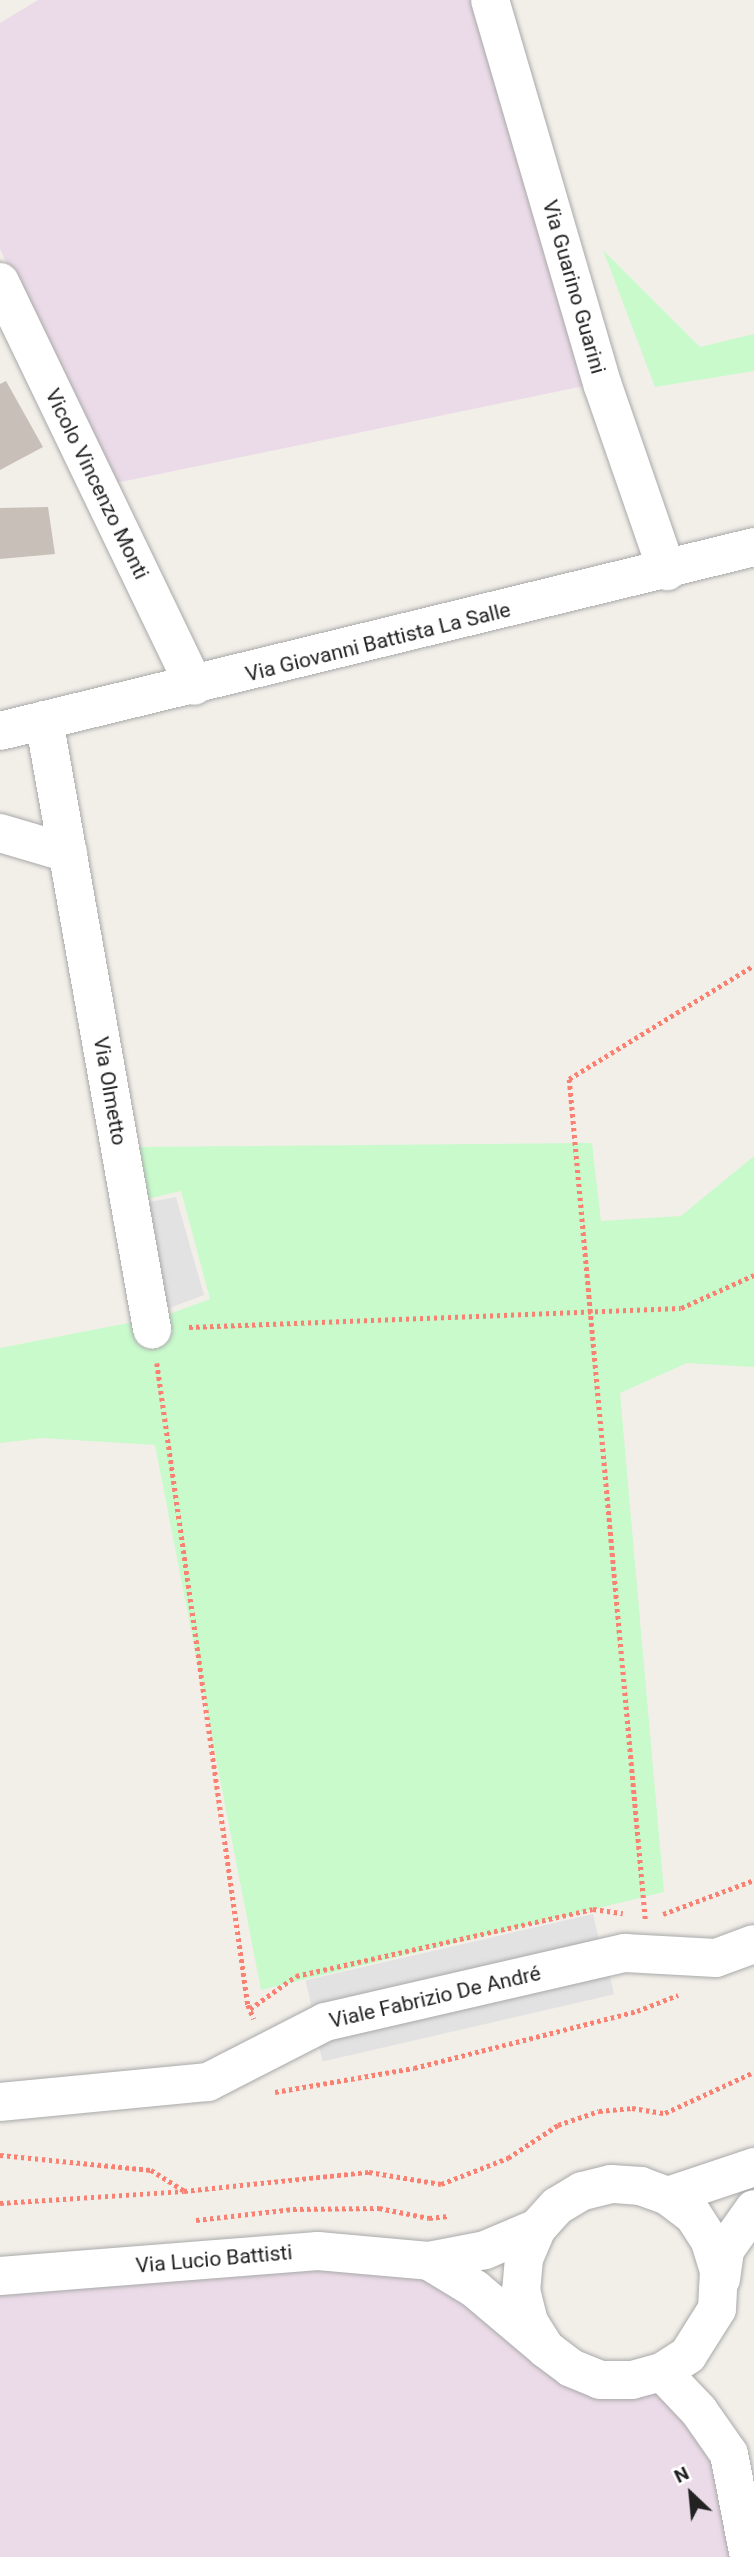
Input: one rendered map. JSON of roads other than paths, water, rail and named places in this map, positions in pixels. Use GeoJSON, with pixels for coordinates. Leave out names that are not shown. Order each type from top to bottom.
{"type":"FeatureCollection","features":[{"type":"Feature","properties":{"kind":"street","name":"Via Guarino Guarini"},"geometry":{"type":"LineString","coordinates":[[490,0],[603,386],[667,571]]}},
{"type":"Feature","properties":{"kind":"street","name":"Vicolo Vincenzo Monti"},"geometry":{"type":"LineString","coordinates":[[0,282],[194,686]]}},
{"type":"Feature","properties":{"kind":"street","name":"Via Giovanni Battista La Salle"},"geometry":{"type":"LineString","coordinates":[[0,730],[194,686],[667,571],[754,547]]}},
{"type":"Feature","properties":{"kind":"street","name":"Via Olmetto"},"geometry":{"type":"LineString","coordinates":[[44,720],[152,1329]]}},
{"type":"Feature","properties":{"kind":"street"},"geometry":{"type":"LineString","coordinates":[[0,833],[68,853]]}},
{"type":"Feature","properties":{"kind":"street","name":"Viale Fabrizio De André"},"geometry":{"type":"LineString","coordinates":[[0,2102],[208,2082],[266,2049],[325,2022],[625,1953],[716,1958],[754,1944]]}},
{"type":"Feature","properties":{"kind":"street"},"geometry":{"type":"LineString","coordinates":[[668,2196],[754,2167]]}},
{"type":"Feature","properties":{"kind":"street","name":"Via Lucio Battisti"},"geometry":{"type":"LineString","coordinates":[[546,2349],[529,2322],[521,2291],[524,2258],[537,2228],[557,2206],[582,2191],[611,2184],[641,2186],[668,2196],[693,2215],[710,2241],[719,2271],[717,2309]]}},
{"type":"Feature","properties":{"kind":"street","name":"Via Lucio Battisti"},"geometry":{"type":"LineString","coordinates":[[429,2261],[475,2289],[571,2368],[600,2380],[632,2381],[662,2372],[688,2354],[717,2309],[725,2250],[754,2209]]}},
{"type":"Feature","properties":{"kind":"street","name":"Via Lucio Battisti"},"geometry":{"type":"LineString","coordinates":[[0,2276],[318,2251],[429,2261],[485,2250],[537,2228]]}},
{"type":"Feature","properties":{"kind":"street"},"geometry":{"type":"LineString","coordinates":[[662,2372],[699,2411],[729,2454],[749,2557]]}}]}
